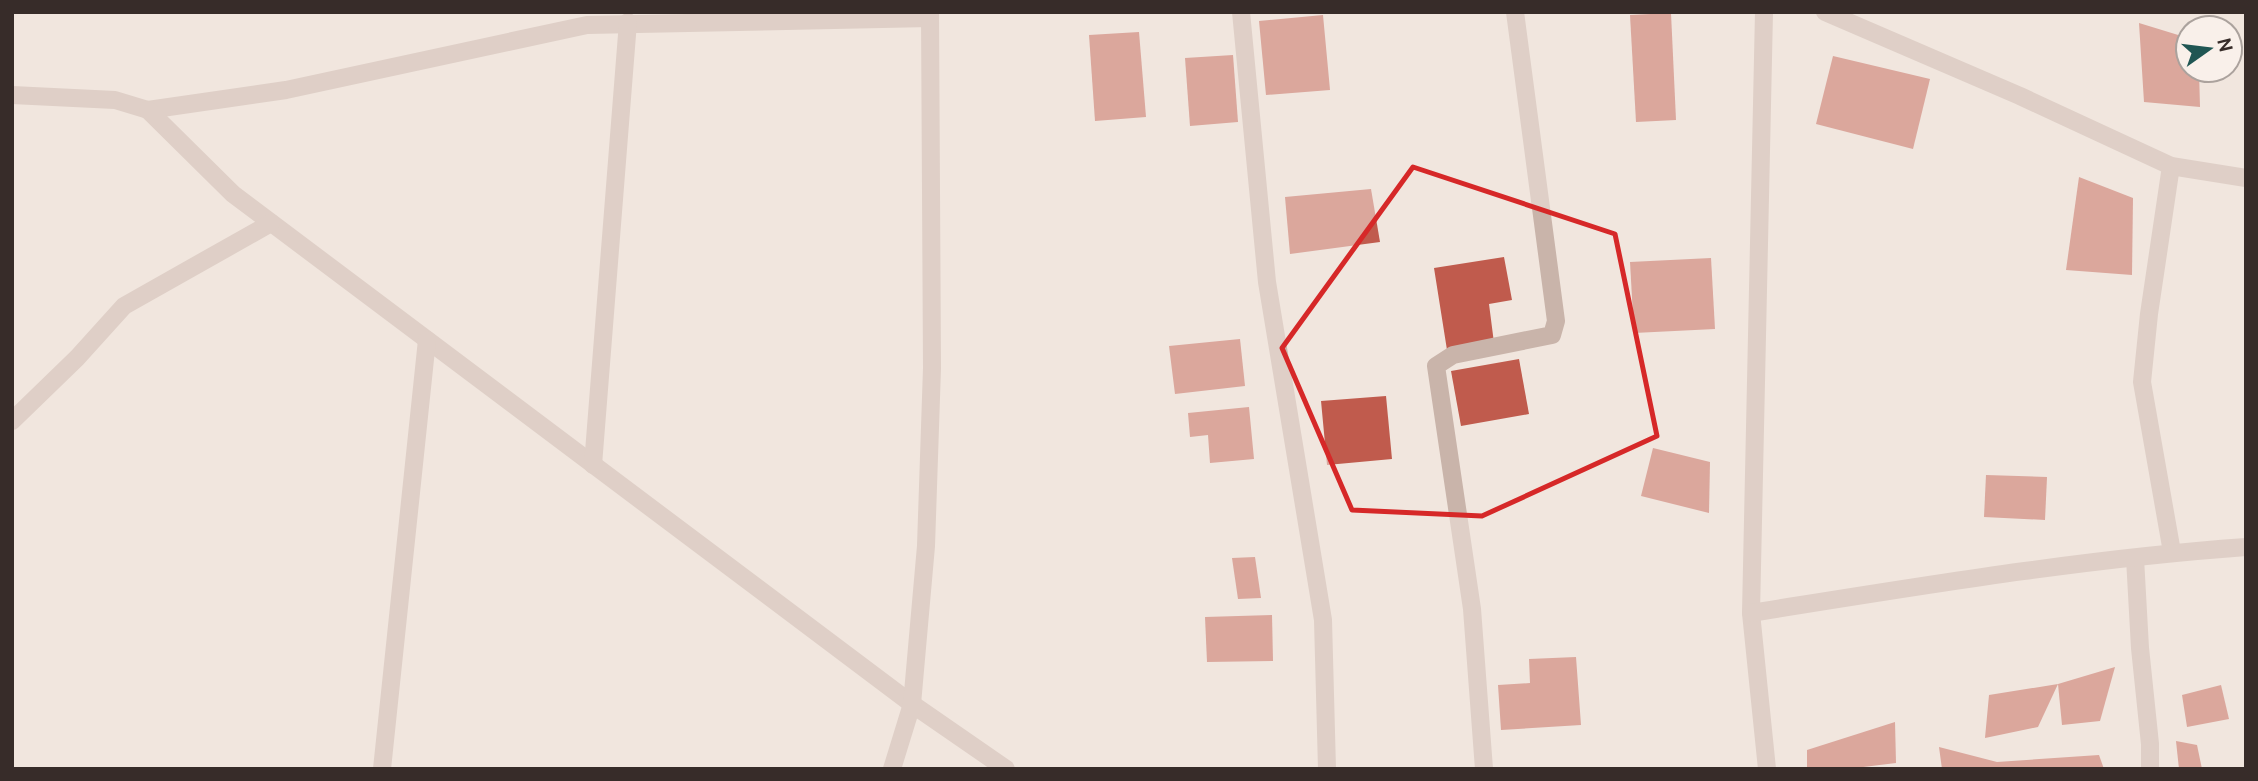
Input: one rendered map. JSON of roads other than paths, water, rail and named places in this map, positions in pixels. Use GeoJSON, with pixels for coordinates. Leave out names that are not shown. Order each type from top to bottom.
{"type":"FeatureCollection","features":[{"type":"Feature","properties":{"kind":"street"},"geometry":{"type":"LineString","coordinates":[[1241,12],[1268,282],[1323,620],[1327,769]]}},
{"type":"Feature","properties":{"kind":"street"},"geometry":{"type":"LineString","coordinates":[[1485,769],[1472,609],[1436,366],[1453,355],[1552,335],[1556,321],[1516,12]]}},
{"type":"Feature","properties":{"kind":"street"},"geometry":{"type":"LineString","coordinates":[[1764,12],[1751,613],[1767,769]]}},
{"type":"Feature","properties":{"kind":"street"},"geometry":{"type":"LineString","coordinates":[[1825,12],[2020,96],[2171,166],[2246,178]]}},
{"type":"Feature","properties":{"kind":"street"},"geometry":{"type":"LineString","coordinates":[[12,95],[115,100],[148,110],[286,90],[587,25],[930,15],[932,368],[926,546],[912,704],[892,769]]}},
{"type":"Feature","properties":{"kind":"street"},"geometry":{"type":"LineString","coordinates":[[593,465],[628,22]]}},
{"type":"Feature","properties":{"kind":"street"},"geometry":{"type":"LineString","coordinates":[[148,110],[233,194],[912,704],[1006,769]]}},
{"type":"Feature","properties":{"kind":"street"},"geometry":{"type":"LineString","coordinates":[[2171,166],[2149,314],[2142,382],[2172,552]]}},
{"type":"Feature","properties":{"kind":"street"},"geometry":{"type":"LineString","coordinates":[[12,421],[77,358],[124,306],[271,223]]}},
{"type":"Feature","properties":{"kind":"street"},"geometry":{"type":"LineString","coordinates":[[382,769],[427,340]]}},
{"type":"Feature","properties":{"kind":"street"},"geometry":{"type":"LineString","coordinates":[[1751,613],[1941,583],[2172,552],[2246,547]]}},
{"type":"Feature","properties":{"kind":"street"},"geometry":{"type":"LineString","coordinates":[[2135,558],[2150,769]]}}]}
